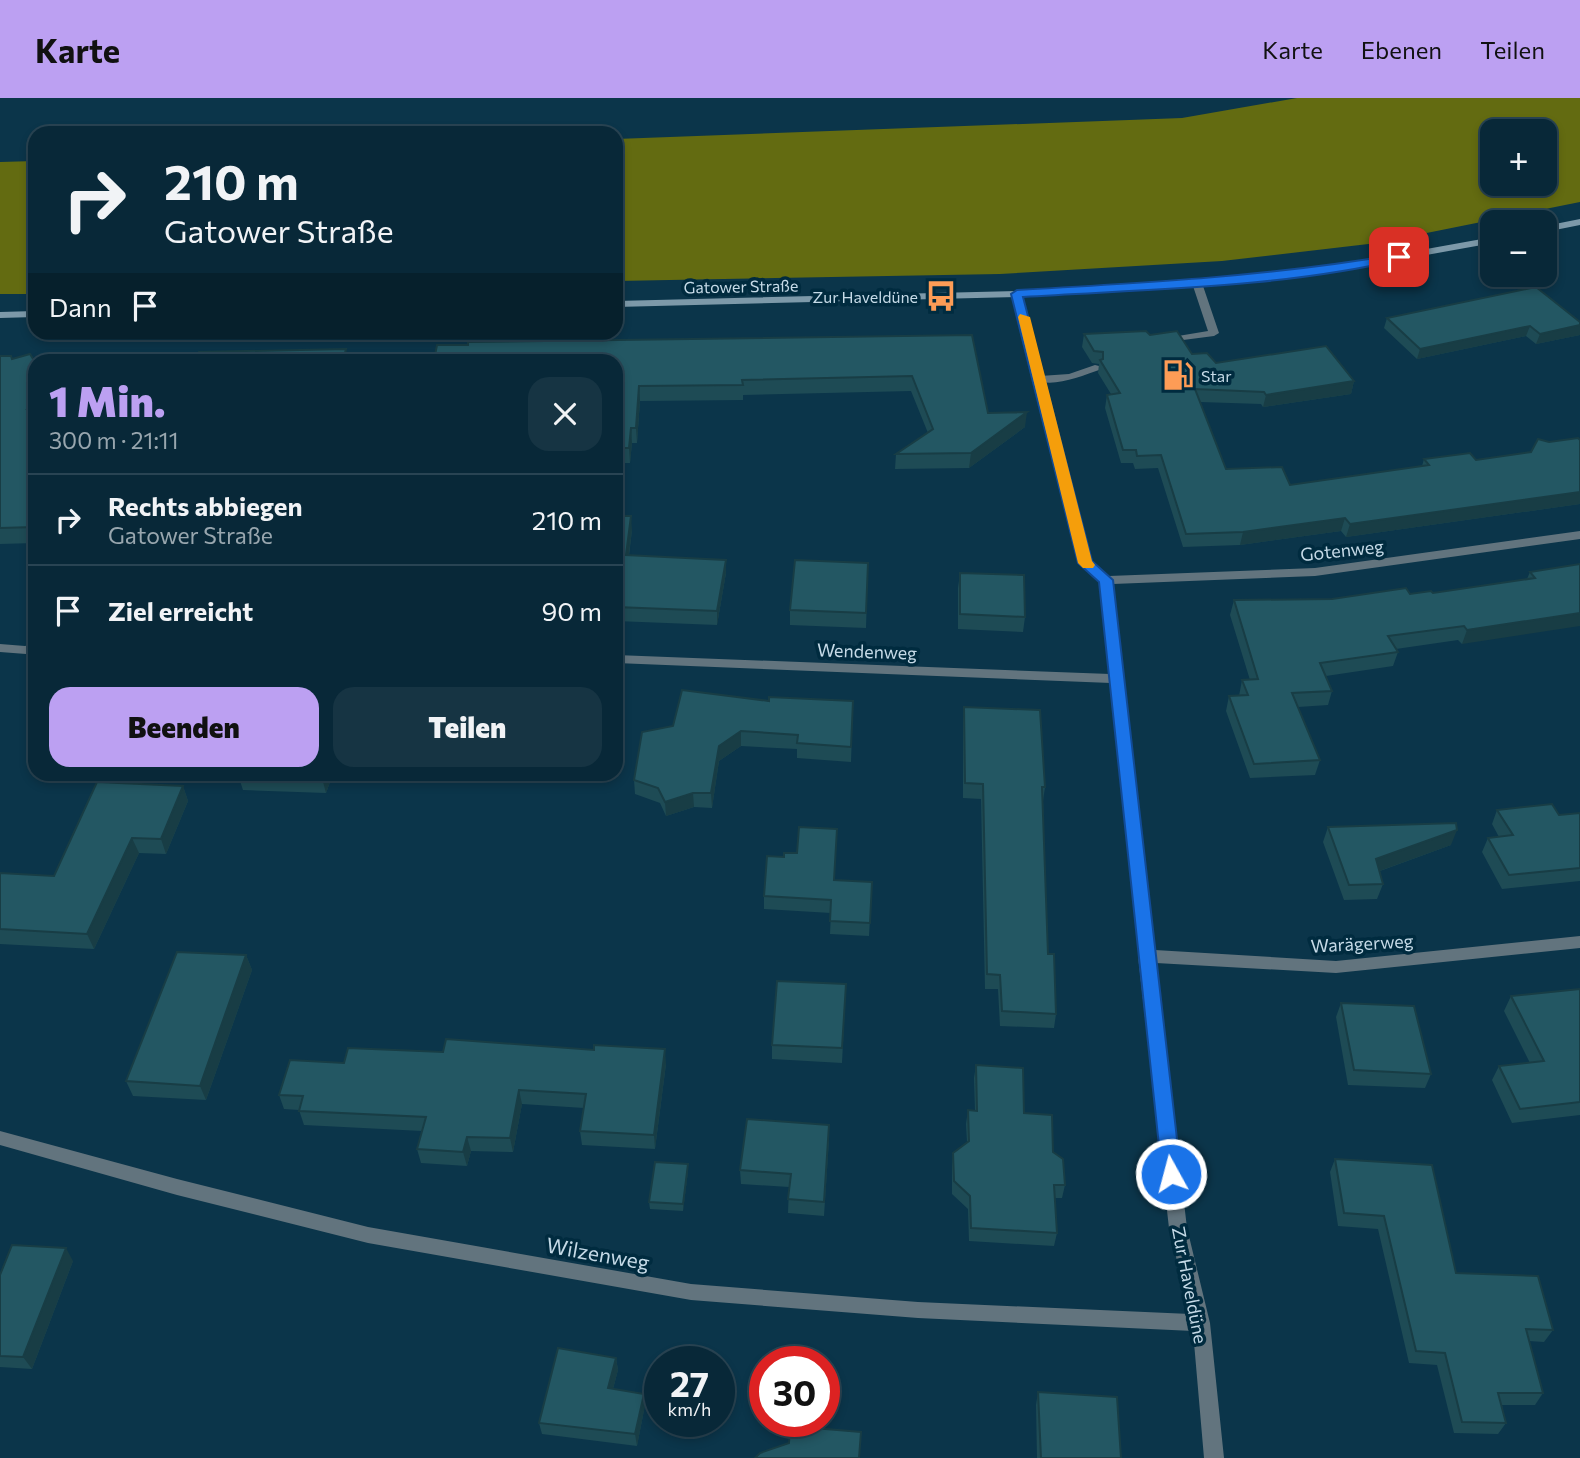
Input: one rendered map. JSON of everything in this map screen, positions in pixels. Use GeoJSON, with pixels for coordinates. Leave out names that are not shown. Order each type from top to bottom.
{"type":"FeatureCollection","features":[{"type":"Feature","properties":{"kind":"main road"},"geometry":{"type":"LineString","coordinates":[[1557,227],[1580,222]]}},
{"type":"Feature","properties":{"kind":"main road","name":"Gatower Straße"},"geometry":{"type":"LineString","coordinates":[[623,304],[1017,294],[1197,283],[1321,271],[1480,242]]}},
{"type":"Feature","properties":{"kind":"main road"},"geometry":{"type":"LineString","coordinates":[[0,315],[28,314]]}},
{"type":"Feature","properties":{"kind":"street"},"geometry":{"type":"LineString","coordinates":[[1150,343],[1214,333],[1197,283]]}},
{"type":"Feature","properties":{"kind":"street"},"geometry":{"type":"LineString","coordinates":[[1017,294],[1085,563],[1106,580]]}},
{"type":"Feature","properties":{"kind":"street"},"geometry":{"type":"LineString","coordinates":[[1040,379],[1070,377],[1095,368]]}},
{"type":"Feature","properties":{"kind":"street","name":"Gotenweg"},"geometry":{"type":"LineString","coordinates":[[1106,580],[1315,572],[1580,536]]}},
{"type":"Feature","properties":{"kind":"street","name":"Zur Haveldüne"},"geometry":{"type":"LineString","coordinates":[[1106,580],[1178,1228],[1201,1322],[1214,1458]]}},
{"type":"Feature","properties":{"kind":"street"},"geometry":{"type":"LineString","coordinates":[[0,648],[28,649]]}},
{"type":"Feature","properties":{"kind":"street","name":"Wendenweg"},"geometry":{"type":"LineString","coordinates":[[623,659],[1118,679]]}},
{"type":"Feature","properties":{"kind":"street","name":"Warägerweg"},"geometry":{"type":"LineString","coordinates":[[1146,956],[1336,967],[1580,942]]}},
{"type":"Feature","properties":{"kind":"street","name":"Wilzenweg"},"geometry":{"type":"LineString","coordinates":[[0,1138],[177,1187],[368,1235],[691,1292],[918,1310],[1201,1322]]}},
{"type":"Feature","properties":{"kind":"green space"},"geometry":{"type":"Polygon","coordinates":[[[1297,98],[1580,98],[1580,202],[1540,210],[1480,210],[1480,222],[1377,243],[1222,261],[1000,274],[623,281],[623,139],[1182,118],[1297,98]]]}},
{"type":"Feature","properties":{"kind":"green space"},"geometry":{"type":"Polygon","coordinates":[[[28,161],[28,294],[0,294],[0,162],[28,161]]]}},
{"type":"Feature","properties":{"kind":"building"},"geometry":{"type":"Polygon","coordinates":[[[1536,287],[1580,322],[1580,325],[1540,334],[1530,326],[1420,349],[1387,318],[1536,287]]]}},
{"type":"Feature","properties":{"kind":"building"},"geometry":{"type":"Polygon","coordinates":[[[1146,331],[1150,335],[1177,331],[1192,354],[1207,353],[1216,363],[1326,346],[1354,381],[1266,395],[1264,392],[1195,389],[1226,469],[1282,467],[1290,485],[1429,465],[1424,459],[1470,453],[1476,460],[1531,452],[1538,439],[1549,442],[1578,438],[1580,492],[1350,524],[1345,518],[1243,532],[1186,534],[1161,455],[1137,456],[1136,450],[1123,450],[1107,395],[1120,393],[1100,360],[1103,359],[1103,352],[1094,351],[1084,334],[1146,331]]]}},
{"type":"Feature","properties":{"kind":"building"},"geometry":{"type":"Polygon","coordinates":[[[972,335],[988,413],[1027,412],[971,453],[896,454],[933,429],[912,376],[742,380],[743,385],[639,386],[636,428],[631,428],[629,448],[623,448],[623,354],[435,354],[437,345],[468,345],[468,342],[972,335]]]}},
{"type":"Feature","properties":{"kind":"building"},"geometry":{"type":"Polygon","coordinates":[[[346,349],[345,354],[198,354],[346,349]]]}},
{"type":"Feature","properties":{"kind":"building"},"geometry":{"type":"Polygon","coordinates":[[[28,355],[28,527],[0,528],[0,356],[11,356],[12,359],[28,355]]]}},
{"type":"Feature","properties":{"kind":"building"},"geometry":{"type":"Polygon","coordinates":[[[623,516],[631,516],[626,555],[726,560],[717,611],[623,607],[623,516]]]}},
{"type":"Feature","properties":{"kind":"building"},"geometry":{"type":"Polygon","coordinates":[[[795,560],[868,563],[866,613],[790,610],[795,560]]]}},
{"type":"Feature","properties":{"kind":"building"},"geometry":{"type":"Polygon","coordinates":[[[1580,564],[1580,613],[1467,630],[1464,626],[1388,636],[1398,652],[1320,663],[1332,691],[1292,693],[1320,760],[1254,764],[1229,696],[1248,695],[1242,680],[1258,679],[1234,600],[1332,599],[1406,588],[1410,594],[1433,593],[1535,578],[1530,572],[1580,564]]]}},
{"type":"Feature","properties":{"kind":"building"},"geometry":{"type":"Polygon","coordinates":[[[960,573],[1024,575],[1025,617],[960,614],[960,573]]]}},
{"type":"Feature","properties":{"kind":"building"},"geometry":{"type":"Polygon","coordinates":[[[682,690],[769,701],[769,697],[853,701],[851,747],[797,743],[798,735],[741,731],[719,746],[711,793],[693,793],[665,802],[658,788],[634,780],[642,732],[673,726],[682,690]]]}},
{"type":"Feature","properties":{"kind":"building"},"geometry":{"type":"Polygon","coordinates":[[[964,707],[1040,710],[1045,787],[1042,787],[1048,954],[1054,954],[1056,1014],[1002,1011],[1000,975],[987,974],[983,784],[965,783],[964,707]]]}},
{"type":"Feature","properties":{"kind":"building"},"geometry":{"type":"Polygon","coordinates":[[[97,782],[183,786],[161,839],[132,838],[87,934],[0,929],[0,873],[54,876],[97,782]]]}},
{"type":"Feature","properties":{"kind":"building"},"geometry":{"type":"Polygon","coordinates":[[[1552,804],[1559,815],[1580,813],[1580,868],[1509,875],[1488,838],[1513,835],[1497,810],[1552,804]]]}},
{"type":"Feature","properties":{"kind":"building"},"geometry":{"type":"Polygon","coordinates":[[[1456,823],[1457,830],[1376,859],[1383,884],[1349,885],[1328,827],[1456,823]]]}},
{"type":"Feature","properties":{"kind":"building"},"geometry":{"type":"Polygon","coordinates":[[[799,827],[837,829],[834,880],[872,882],[870,923],[830,921],[831,900],[764,896],[767,856],[784,857],[784,853],[797,853],[799,827]]]}},
{"type":"Feature","properties":{"kind":"building"},"geometry":{"type":"Polygon","coordinates":[[[177,952],[246,955],[200,1086],[126,1081],[177,952]]]}},
{"type":"Feature","properties":{"kind":"building"},"geometry":{"type":"Polygon","coordinates":[[[777,981],[846,984],[842,1048],[772,1045],[777,981]]]}},
{"type":"Feature","properties":{"kind":"building"},"geometry":{"type":"Polygon","coordinates":[[[1580,989],[1580,1102],[1520,1109],[1499,1066],[1544,1061],[1511,996],[1580,989]]]}},
{"type":"Feature","properties":{"kind":"building"},"geometry":{"type":"Polygon","coordinates":[[[1341,1003],[1414,1006],[1431,1074],[1354,1070],[1341,1003]]]}},
{"type":"Feature","properties":{"kind":"building"},"geometry":{"type":"Polygon","coordinates":[[[446,1039],[594,1050],[594,1045],[665,1049],[654,1135],[580,1131],[586,1094],[519,1090],[510,1138],[467,1137],[463,1152],[417,1149],[426,1117],[299,1111],[303,1096],[279,1095],[290,1060],[344,1063],[348,1048],[443,1052],[446,1039]]]}},
{"type":"Feature","properties":{"kind":"building"},"geometry":{"type":"Polygon","coordinates":[[[976,1065],[1023,1068],[1024,1113],[1052,1115],[1053,1152],[1063,1159],[1065,1185],[1054,1185],[1057,1233],[971,1228],[970,1196],[954,1181],[953,1153],[969,1141],[968,1110],[977,1111],[976,1065]]]}},
{"type":"Feature","properties":{"kind":"building"},"geometry":{"type":"Polygon","coordinates":[[[747,1119],[829,1125],[824,1202],[788,1199],[791,1174],[740,1170],[747,1119]]]}},
{"type":"Feature","properties":{"kind":"building"},"geometry":{"type":"Polygon","coordinates":[[[1335,1159],[1432,1165],[1456,1273],[1538,1276],[1553,1330],[1526,1329],[1543,1393],[1498,1393],[1506,1423],[1462,1422],[1445,1353],[1416,1351],[1384,1216],[1344,1213],[1335,1159]]]}},
{"type":"Feature","properties":{"kind":"building"},"geometry":{"type":"Polygon","coordinates":[[[655,1162],[688,1164],[683,1204],[649,1202],[655,1162]]]}},
{"type":"Feature","properties":{"kind":"building"},"geometry":{"type":"Polygon","coordinates":[[[12,1245],[66,1248],[23,1357],[0,1356],[0,1275],[12,1245]]]}},
{"type":"Feature","properties":{"kind":"building"},"geometry":{"type":"Polygon","coordinates":[[[558,1348],[616,1358],[608,1388],[644,1394],[635,1434],[539,1423],[558,1348]]]}},
{"type":"Feature","properties":{"kind":"building"},"geometry":{"type":"Polygon","coordinates":[[[1038,1392],[1117,1397],[1121,1458],[1041,1458],[1038,1392]]]}},
{"type":"Feature","properties":{"kind":"building"},"geometry":{"type":"Polygon","coordinates":[[[840,1430],[861,1432],[859,1458],[755,1458],[760,1453],[789,1443],[789,1437],[840,1437],[840,1430]]]}},
{"type":"Feature","properties":{"kind":"slow traffic"},"geometry":{"type":"LineString","coordinates":[[1024,317],[1085,563],[1088,565]]}},
{"type":"Feature","properties":{"kind":"place","name":"Zur Haveldüne"},"geometry":{"type":"Point","coordinates":[941,296]}},
{"type":"Feature","properties":{"kind":"place","name":"Star"},"geometry":{"type":"Point","coordinates":[1178,375]}},
{"type":"Feature","properties":{"kind":"route"},"geometry":{"type":"LineString","coordinates":[[1171,1174],[1106,580],[1085,563],[1017,294],[1231,281],[1321,271],[1399,257]]}}]}
